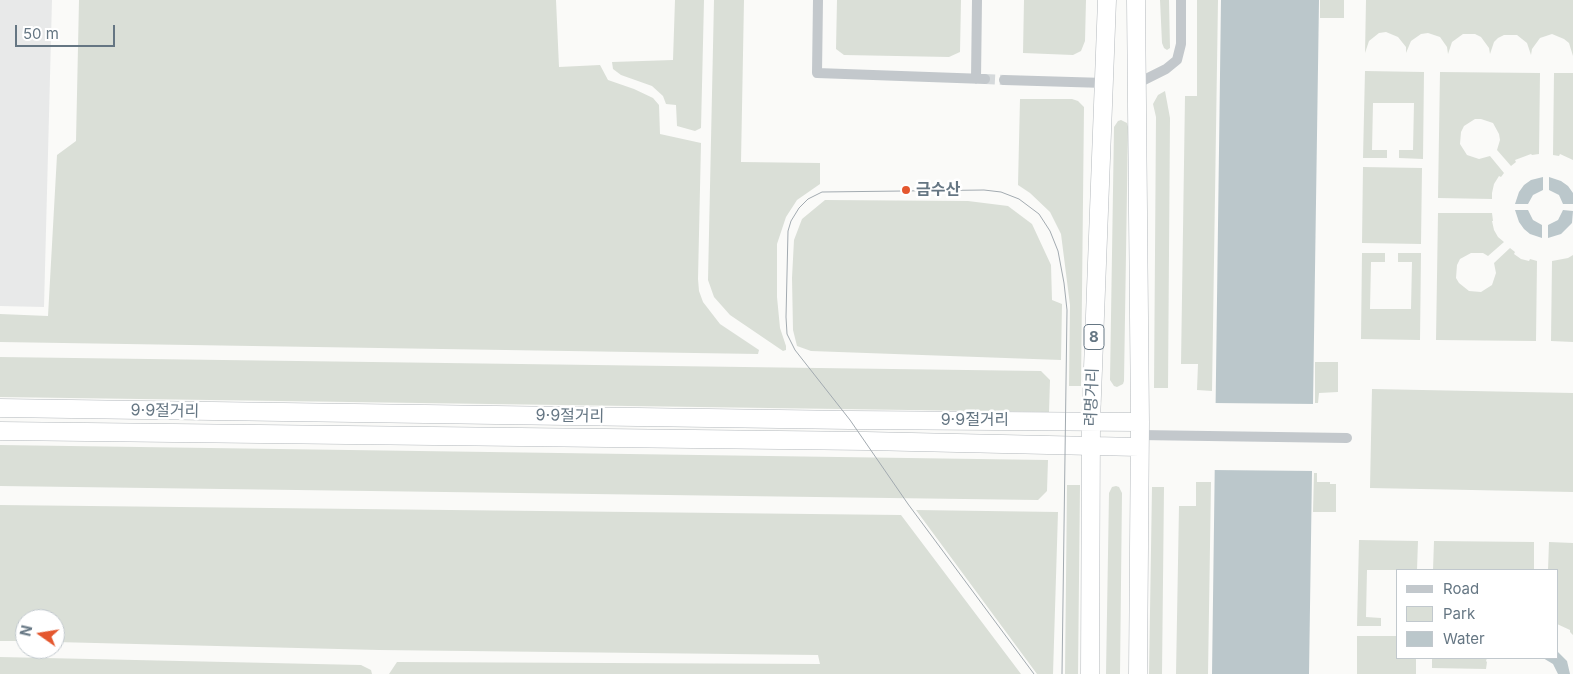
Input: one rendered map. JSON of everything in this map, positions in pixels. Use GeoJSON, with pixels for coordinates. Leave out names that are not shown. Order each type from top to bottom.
{"type":"FeatureCollection","features":[{"type":"Feature","properties":{"kind":"highway","name":"려명거리"},"geometry":{"type":"LineString","coordinates":[[1090,674],[1091,421],[1107,0]]}},
{"type":"Feature","properties":{"kind":"highway"},"geometry":{"type":"LineString","coordinates":[[1136,0],[1139,435],[1138,674]]}},
{"type":"Feature","properties":{"kind":"highway","name":"9·9절거리"},"geometry":{"type":"LineString","coordinates":[[0,408],[850,420],[1091,421],[1139,435]]}},
{"type":"Feature","properties":{"kind":"highway","name":"9·9절거리"},"geometry":{"type":"LineString","coordinates":[[0,431],[866,441],[1091,446],[1139,435]]}},
{"type":"Feature","properties":{"kind":"street"},"geometry":{"type":"LineString","coordinates":[[818,0],[817,72],[980,79],[977,0]]}},
{"type":"Feature","properties":{"kind":"street"},"geometry":{"type":"LineString","coordinates":[[1136,84],[1166,69],[1177,60],[1181,44],[1180,0]]}},
{"type":"Feature","properties":{"kind":"street"},"geometry":{"type":"LineString","coordinates":[[1004,80],[1105,83]]}},
{"type":"Feature","properties":{"kind":"street"},"geometry":{"type":"LineString","coordinates":[[1139,435],[1347,438]]}},
{"type":"Feature","properties":{"kind":"shaded area"},"geometry":{"type":"Polygon","coordinates":[[[0,0],[52,0],[44,307],[0,306],[0,0]]]}},
{"type":"Feature","properties":{"kind":"green space"},"geometry":{"type":"Polygon","coordinates":[[[79,0],[556,0],[559,67],[600,65],[608,80],[653,98],[659,105],[660,134],[701,143],[699,291],[703,302],[720,324],[759,350],[758,354],[0,342],[0,314],[48,316],[57,155],[76,141],[79,0]]]}},
{"type":"Feature","properties":{"kind":"green space"},"geometry":{"type":"Polygon","coordinates":[[[675,0],[704,0],[701,128],[695,131],[677,126],[676,105],[666,104],[663,96],[652,86],[621,75],[613,69],[612,62],[673,60],[675,0]]]}},
{"type":"Feature","properties":{"kind":"green space"},"geometry":{"type":"Polygon","coordinates":[[[714,0],[744,0],[741,162],[820,163],[820,184],[797,200],[786,217],[777,244],[777,297],[780,328],[786,346],[786,350],[783,351],[730,315],[714,297],[708,280],[714,0]]]}},
{"type":"Feature","properties":{"kind":"green space"},"geometry":{"type":"Polygon","coordinates":[[[837,0],[961,0],[960,52],[949,57],[844,55],[836,49],[837,0]]]}},
{"type":"Feature","properties":{"kind":"green space"},"geometry":{"type":"Polygon","coordinates":[[[1024,0],[1086,0],[1085,41],[1081,51],[1073,55],[1023,53],[1024,0]]]}},
{"type":"Feature","properties":{"kind":"green space"},"geometry":{"type":"Polygon","coordinates":[[[1160,0],[1169,0],[1170,48],[1167,50],[1162,43],[1160,0]]]}},
{"type":"Feature","properties":{"kind":"green space"},"geometry":{"type":"Polygon","coordinates":[[[1197,0],[1218,0],[1212,391],[1197,390],[1198,364],[1181,364],[1185,96],[1197,96],[1197,0]]]}},
{"type":"Feature","properties":{"kind":"green space"},"geometry":{"type":"Polygon","coordinates":[[[1320,0],[1344,0],[1344,18],[1320,18],[1320,0]]]}},
{"type":"Feature","properties":{"kind":"green space"},"geometry":{"type":"Polygon","coordinates":[[[1366,0],[1573,0],[1573,56],[1569,43],[1552,34],[1540,38],[1532,49],[1531,55],[1527,43],[1517,35],[1504,35],[1498,38],[1494,42],[1490,54],[1489,48],[1481,37],[1475,34],[1463,34],[1452,42],[1448,54],[1447,47],[1440,37],[1428,33],[1421,34],[1411,41],[1406,53],[1406,47],[1398,37],[1386,32],[1379,33],[1369,41],[1365,53],[1366,0]]]}},
{"type":"Feature","properties":{"kind":"green space"},"geometry":{"type":"Polygon","coordinates":[[[1365,71],[1424,72],[1423,159],[1399,158],[1399,150],[1413,150],[1414,103],[1373,103],[1372,150],[1387,150],[1387,158],[1363,158],[1365,71]]]}},
{"type":"Feature","properties":{"kind":"green space"},"geometry":{"type":"Polygon","coordinates":[[[1440,72],[1540,73],[1539,154],[1531,154],[1515,160],[1516,162],[1511,166],[1497,150],[1500,140],[1493,123],[1475,119],[1464,126],[1461,132],[1460,144],[1467,155],[1479,159],[1490,156],[1504,173],[1501,177],[1499,176],[1494,184],[1492,199],[1438,198],[1440,72]]]}},
{"type":"Feature","properties":{"kind":"green space"},"geometry":{"type":"Polygon","coordinates":[[[1554,73],[1573,73],[1573,160],[1560,154],[1559,156],[1553,155],[1554,73]]]}},
{"type":"Feature","properties":{"kind":"green space"},"geometry":{"type":"Polygon","coordinates":[[[1165,91],[1170,118],[1168,388],[1154,388],[1156,117],[1153,104],[1158,95],[1165,91]]]}},
{"type":"Feature","properties":{"kind":"green space"},"geometry":{"type":"Polygon","coordinates":[[[1020,99],[1072,99],[1078,101],[1084,107],[1081,386],[1069,386],[1070,305],[1061,234],[1050,212],[1030,193],[1018,185],[1020,99]]]}},
{"type":"Feature","properties":{"kind":"green space"},"geometry":{"type":"Polygon","coordinates":[[[1121,120],[1127,123],[1128,127],[1124,381],[1123,384],[1117,387],[1110,380],[1114,127],[1121,120]]]}},
{"type":"Feature","properties":{"kind":"green space"},"geometry":{"type":"Polygon","coordinates":[[[1363,167],[1422,168],[1421,244],[1362,243],[1363,167]]]}},
{"type":"Feature","properties":{"kind":"green space"},"geometry":{"type":"Polygon","coordinates":[[[825,200],[968,201],[1008,206],[1032,224],[1051,265],[1052,300],[1062,304],[1061,360],[811,351],[797,346],[793,330],[792,278],[794,240],[802,219],[825,200]]]}},
{"type":"Feature","properties":{"kind":"green space"},"geometry":{"type":"Polygon","coordinates":[[[1438,213],[1492,213],[1494,230],[1504,242],[1488,256],[1483,253],[1471,253],[1460,259],[1457,265],[1456,278],[1469,291],[1481,292],[1492,285],[1496,273],[1494,263],[1510,248],[1521,259],[1537,261],[1536,341],[1436,340],[1438,213]]]}},
{"type":"Feature","properties":{"kind":"green space"},"geometry":{"type":"Polygon","coordinates":[[[1362,253],[1385,253],[1385,262],[1371,262],[1370,309],[1411,309],[1412,262],[1398,262],[1398,253],[1421,253],[1420,340],[1361,339],[1362,253]]]}},
{"type":"Feature","properties":{"kind":"green space"},"geometry":{"type":"Polygon","coordinates":[[[1573,255],[1573,342],[1551,341],[1552,261],[1568,258],[1573,255]]]}},
{"type":"Feature","properties":{"kind":"green space"},"geometry":{"type":"Polygon","coordinates":[[[0,357],[1041,371],[1050,380],[1049,412],[0,397],[0,357]]]}},
{"type":"Feature","properties":{"kind":"green space"},"geometry":{"type":"Polygon","coordinates":[[[1315,362],[1338,362],[1338,392],[1319,393],[1318,403],[1315,403],[1315,362]]]}},
{"type":"Feature","properties":{"kind":"green space"},"geometry":{"type":"Polygon","coordinates":[[[1372,389],[1573,393],[1573,492],[1370,488],[1372,389]]]}},
{"type":"Feature","properties":{"kind":"green space"},"geometry":{"type":"Polygon","coordinates":[[[0,445],[1048,460],[1047,491],[1038,500],[0,486],[0,445]]]}},
{"type":"Feature","properties":{"kind":"green space"},"geometry":{"type":"Polygon","coordinates":[[[1314,473],[1317,473],[1317,482],[1336,484],[1336,512],[1313,512],[1314,473]]]}},
{"type":"Feature","properties":{"kind":"green space"},"geometry":{"type":"Polygon","coordinates":[[[1196,482],[1211,482],[1208,674],[1176,674],[1179,506],[1196,506],[1196,482]]]}},
{"type":"Feature","properties":{"kind":"green space"},"geometry":{"type":"Polygon","coordinates":[[[1067,485],[1080,485],[1078,674],[1065,674],[1067,485]]]}},
{"type":"Feature","properties":{"kind":"green space"},"geometry":{"type":"Polygon","coordinates":[[[1112,487],[1119,487],[1122,493],[1120,674],[1106,674],[1109,493],[1112,487]]]}},
{"type":"Feature","properties":{"kind":"green space"},"geometry":{"type":"Polygon","coordinates":[[[1152,487],[1164,487],[1162,674],[1149,674],[1152,487]]]}},
{"type":"Feature","properties":{"kind":"green space"},"geometry":{"type":"Polygon","coordinates":[[[0,505],[901,515],[1021,674],[389,674],[397,662],[820,664],[818,655],[379,650],[65,642],[65,609],[15,609],[15,641],[0,641],[0,505]]]}},
{"type":"Feature","properties":{"kind":"green space"},"geometry":{"type":"Polygon","coordinates":[[[916,510],[1058,512],[1053,674],[1037,674],[916,510]]]}},
{"type":"Feature","properties":{"kind":"green space"},"geometry":{"type":"Polygon","coordinates":[[[1359,540],[1418,541],[1417,569],[1367,570],[1366,617],[1381,618],[1381,626],[1357,626],[1359,540]]]}},
{"type":"Feature","properties":{"kind":"green space"},"geometry":{"type":"Polygon","coordinates":[[[1434,541],[1534,542],[1534,569],[1433,569],[1434,541]]]}},
{"type":"Feature","properties":{"kind":"green space"},"geometry":{"type":"Polygon","coordinates":[[[1549,542],[1573,543],[1573,635],[1570,630],[1558,624],[1558,569],[1548,569],[1549,542]]]}},
{"type":"Feature","properties":{"kind":"green space"},"geometry":{"type":"Polygon","coordinates":[[[1357,636],[1396,636],[1396,659],[1416,659],[1416,674],[1357,674],[1357,636]]]}},
{"type":"Feature","properties":{"kind":"green space"},"geometry":{"type":"Polygon","coordinates":[[[0,657],[15,657],[15,659],[361,665],[371,670],[372,674],[0,674],[0,657]]]}},
{"type":"Feature","properties":{"kind":"green space"},"geometry":{"type":"Polygon","coordinates":[[[1432,659],[1487,659],[1486,669],[1432,668],[1432,659]]]}},
{"type":"Feature","properties":{"kind":"water"},"geometry":{"type":"Polygon","coordinates":[[[1221,0],[1319,0],[1309,674],[1212,674],[1221,0]]]}},
{"type":"Feature","properties":{"kind":"water"},"geometry":{"type":"Polygon","coordinates":[[[1543,177],[1543,190],[1533,195],[1528,204],[1515,204],[1519,192],[1524,185],[1531,180],[1543,177]]]}},
{"type":"Feature","properties":{"kind":"water"},"geometry":{"type":"Polygon","coordinates":[[[1549,177],[1561,181],[1568,186],[1573,193],[1573,204],[1563,204],[1559,195],[1549,190],[1549,177]]]}},
{"type":"Feature","properties":{"kind":"water"},"geometry":{"type":"Polygon","coordinates":[[[1515,210],[1528,210],[1533,220],[1542,225],[1542,238],[1530,234],[1524,229],[1519,222],[1515,210]]]}},
{"type":"Feature","properties":{"kind":"water"},"geometry":{"type":"Polygon","coordinates":[[[1563,210],[1573,211],[1572,223],[1561,234],[1548,238],[1548,225],[1558,220],[1563,210]]]}},
{"type":"Feature","properties":{"kind":"water"},"geometry":{"type":"Polygon","coordinates":[[[1558,652],[1567,661],[1570,674],[1558,674],[1553,664],[1545,659],[1558,659],[1558,652]]]}},
{"type":"Feature","properties":{"kind":"pier"},"geometry":{"type":"Polygon","coordinates":[[[1213,403],[1316,404],[1315,471],[1212,470],[1213,403]]]}},
{"type":"Feature","properties":{"kind":"tunnel"},"geometry":{"type":"LineString","coordinates":[[985,79],[1004,80]]}},
{"type":"Feature","properties":{"kind":"tram line"},"geometry":{"type":"LineString","coordinates":[[1034,674],[908,504],[850,420],[795,350],[787,334],[788,231],[791,221],[799,208],[808,199],[822,192],[984,190],[1001,192],[1019,199],[1039,214],[1050,231],[1058,251],[1067,310],[1062,674]]}},
{"type":"Feature","properties":{"kind":"place","name":"금수산"},"geometry":{"type":"Point","coordinates":[906,190]}}]}
